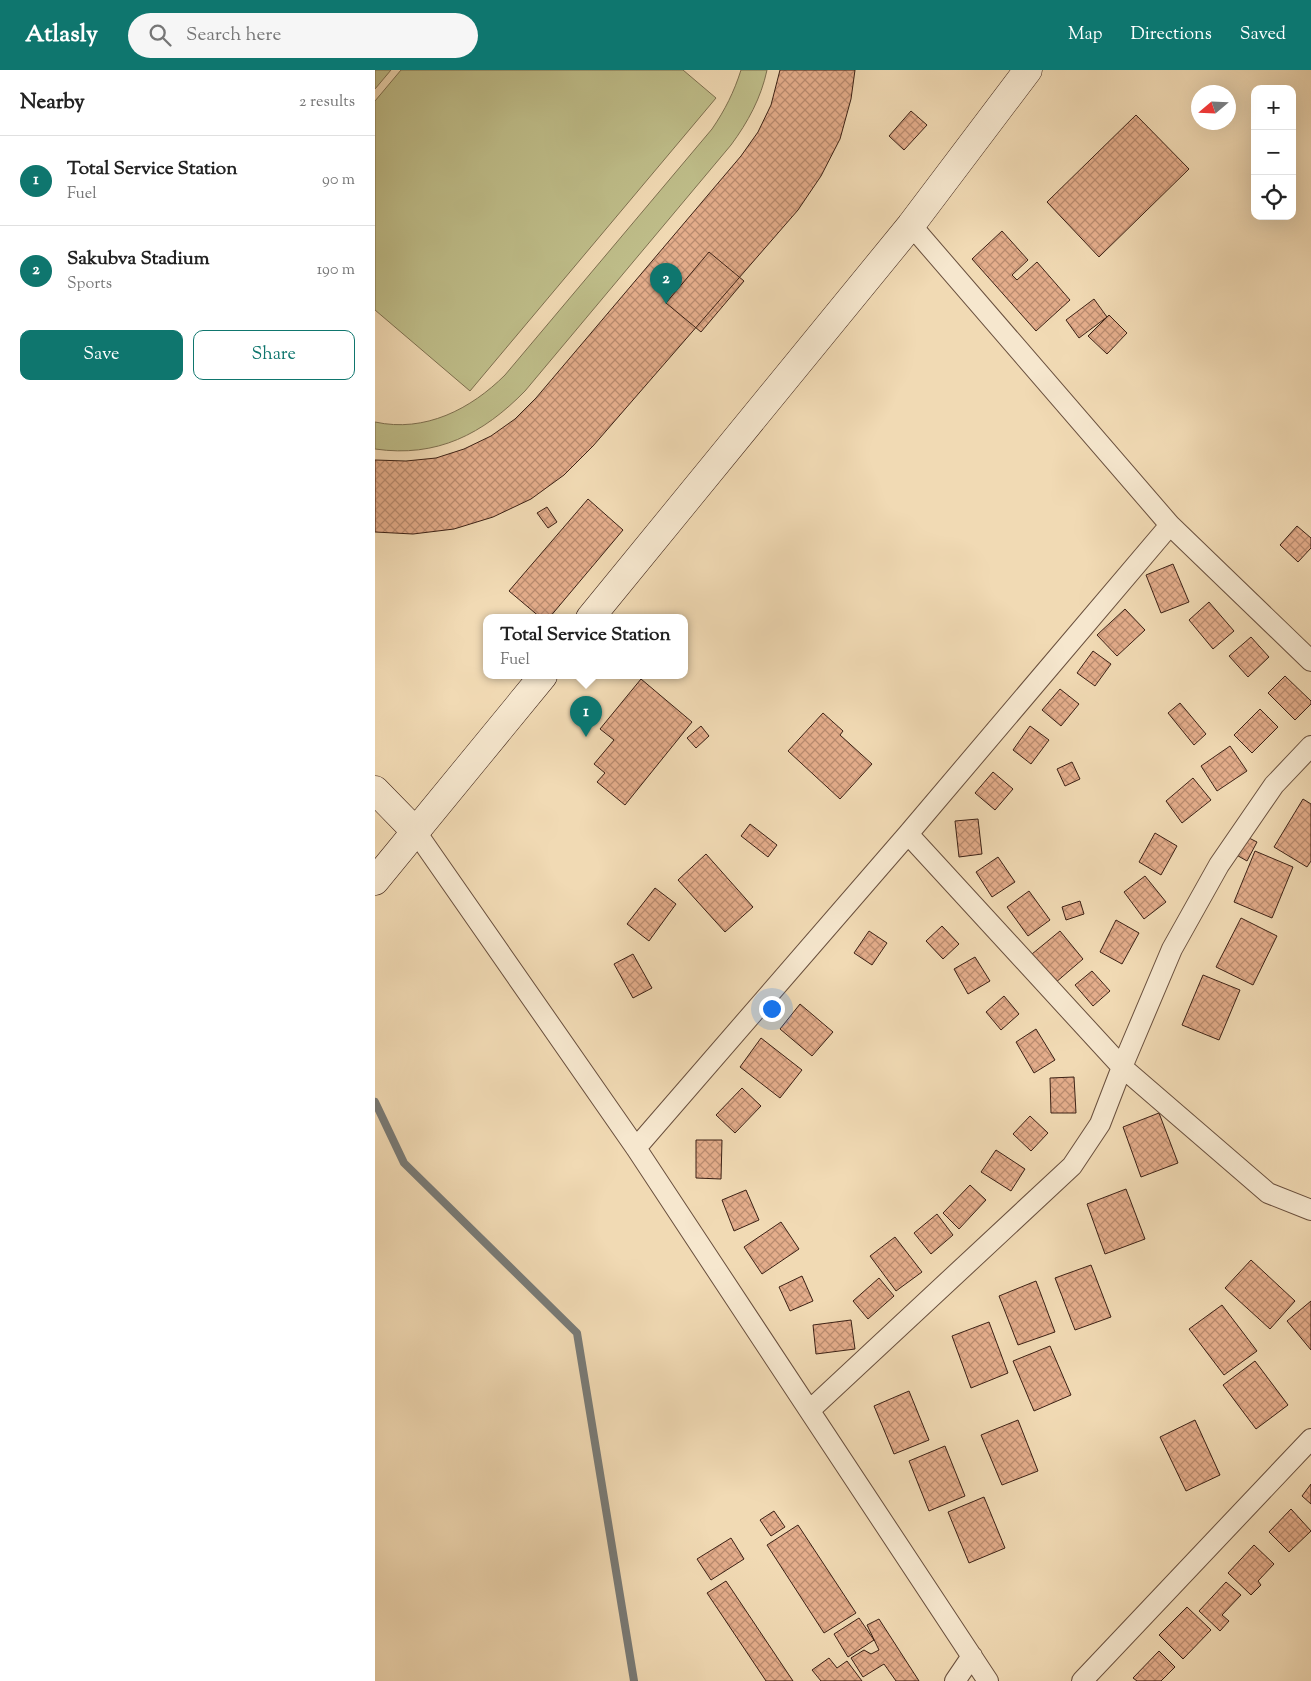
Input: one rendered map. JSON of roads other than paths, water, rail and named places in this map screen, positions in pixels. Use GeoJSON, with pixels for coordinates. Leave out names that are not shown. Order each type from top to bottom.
{"type":"FeatureCollection","features":[{"type":"Feature","properties":{"kind":"street"},"geometry":{"type":"LineString","coordinates":[[593,614],[911,226],[1028,70]]}},
{"type":"Feature","properties":{"kind":"street"},"geometry":{"type":"LineString","coordinates":[[911,226],[1170,525],[1311,662]]}},
{"type":"Feature","properties":{"kind":"street"},"geometry":{"type":"LineString","coordinates":[[636,1148],[909,834],[1170,525]]}},
{"type":"Feature","properties":{"kind":"street"},"geometry":{"type":"LineString","coordinates":[[375,882],[541,679]]}},
{"type":"Feature","properties":{"kind":"street"},"geometry":{"type":"LineString","coordinates":[[809,1410],[1072,1166],[1100,1124],[1122,1066],[1172,949],[1219,865],[1274,785],[1311,746]]}},
{"type":"Feature","properties":{"kind":"street"},"geometry":{"type":"LineString","coordinates":[[375,790],[416,832],[636,1148],[988,1681]]}},
{"type":"Feature","properties":{"kind":"street"},"geometry":{"type":"LineString","coordinates":[[909,834],[1122,1066],[1268,1193],[1311,1210]]}},
{"type":"Feature","properties":{"kind":"street"},"geometry":{"type":"LineString","coordinates":[[1082,1681],[1311,1439]]}},
{"type":"Feature","properties":{"kind":"street"},"geometry":{"type":"LineString","coordinates":[[955,1681],[972,1656]]}},
{"type":"Feature","properties":{"kind":"waterway"},"geometry":{"type":"LineString","coordinates":[[375,1102],[404,1163],[577,1333],[634,1681]]}},
{"type":"Feature","properties":{"kind":"place","name":"Sakubva Stadium"},"geometry":{"type":"Point","coordinates":[666,304]}},
{"type":"Feature","properties":{"kind":"place","name":"Total Service Station"},"geometry":{"type":"Point","coordinates":[586,737]}}]}
